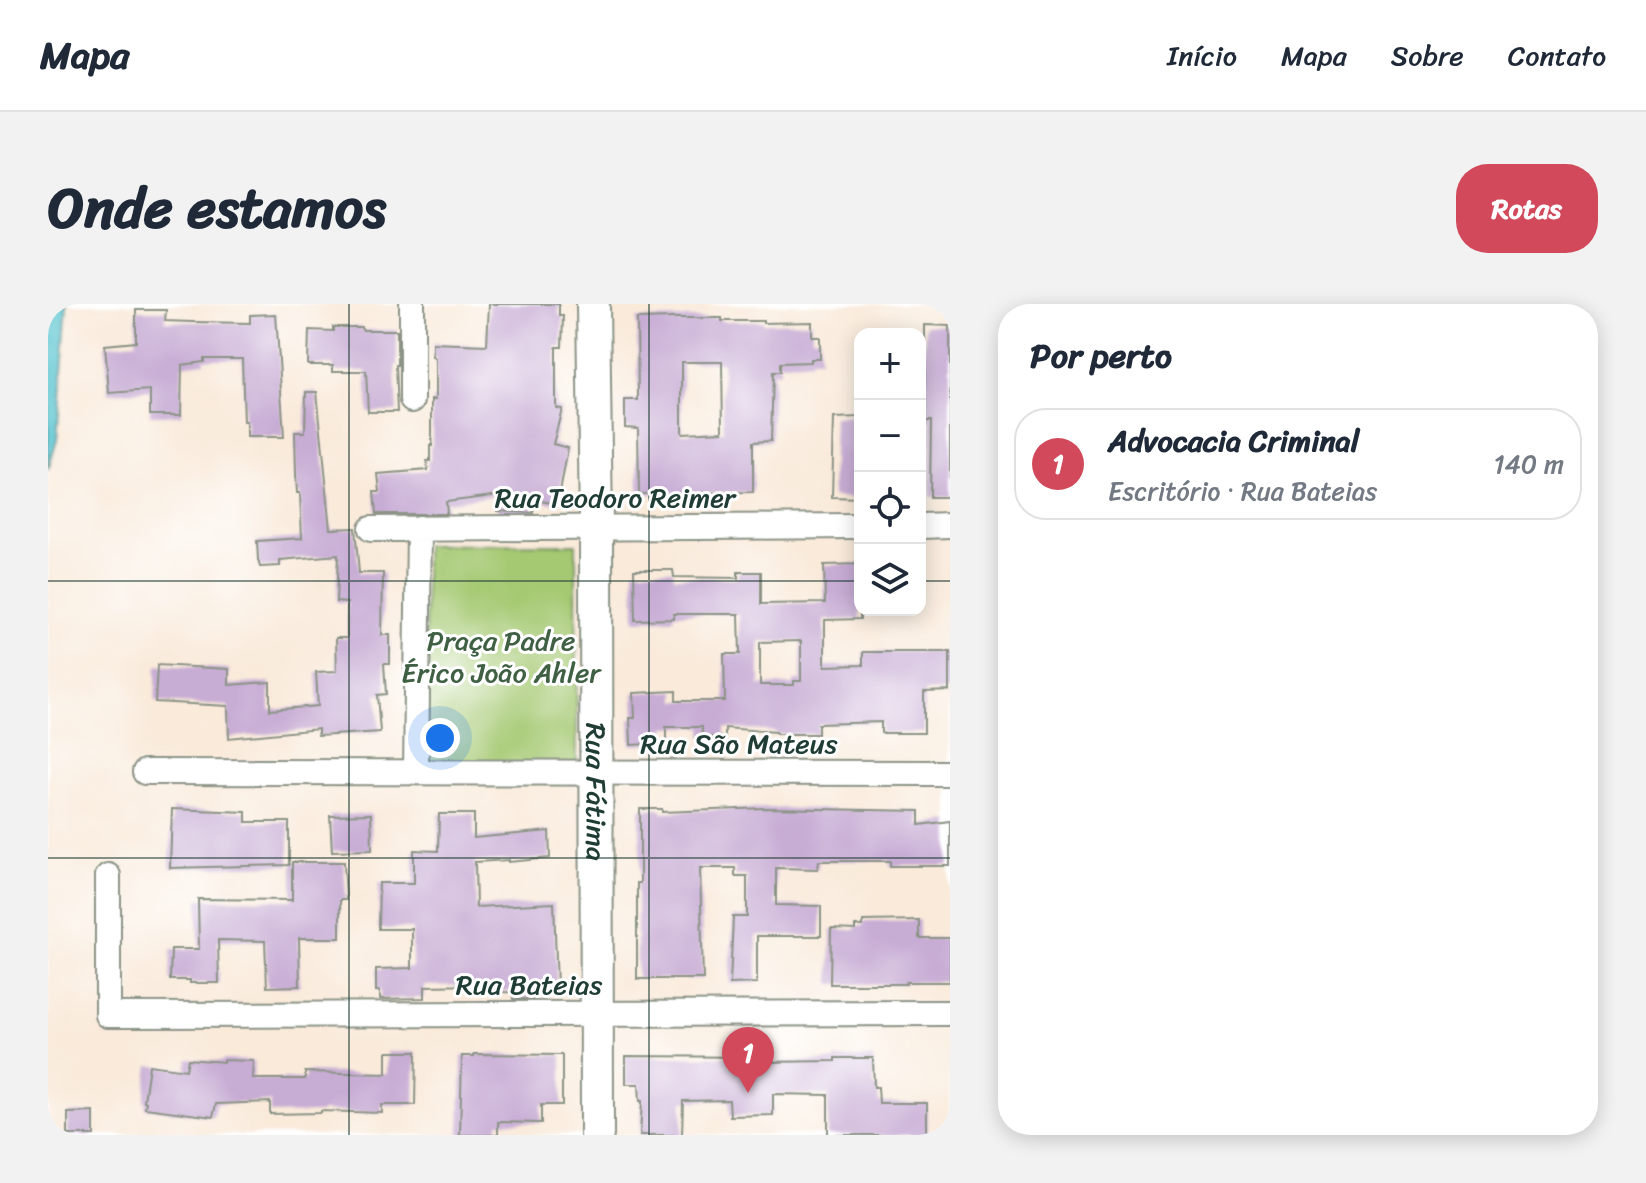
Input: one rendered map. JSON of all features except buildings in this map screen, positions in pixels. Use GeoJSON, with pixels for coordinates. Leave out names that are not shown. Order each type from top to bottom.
{"type":"FeatureCollection","features":[{"type":"Feature","properties":{"kind":"main road","name":"Rua Fátima"},"geometry":{"type":"LineString","coordinates":[[593,304],[597,1135]]}},
{"type":"Feature","properties":{"kind":"street"},"geometry":{"type":"LineString","coordinates":[[412,304],[412,400]]}},
{"type":"Feature","properties":{"kind":"street"},"geometry":{"type":"LineString","coordinates":[[926,526],[950,525]]}},
{"type":"Feature","properties":{"kind":"street","name":"Rua Teodoro Reimer"},"geometry":{"type":"LineString","coordinates":[[371,529],[854,526]]}},
{"type":"Feature","properties":{"kind":"street"},"geometry":{"type":"LineString","coordinates":[[416,772],[419,528]]}},
{"type":"Feature","properties":{"kind":"street","name":"Rua São Mateus"},"geometry":{"type":"LineString","coordinates":[[145,772],[950,773]]}},
{"type":"Feature","properties":{"kind":"street","name":"Rua Bateias"},"geometry":{"type":"LineString","coordinates":[[108,876],[108,1015],[950,1013]]}},
{"type":"Feature","properties":{"kind":"green space","name":"Praça Padre Érico João Ahler"},"geometry":{"type":"Polygon","coordinates":[[[576,544],[577,766],[426,767],[425,545],[576,544]]]}},
{"type":"Feature","properties":{"kind":"water"},"geometry":{"type":"Polygon","coordinates":[[[48,304],[67,304],[57,440],[48,470],[48,304]]]}},
{"type":"Feature","properties":{"kind":"place","name":"Advocacia Criminal"},"geometry":{"type":"Point","coordinates":[748,1093]}}]}
